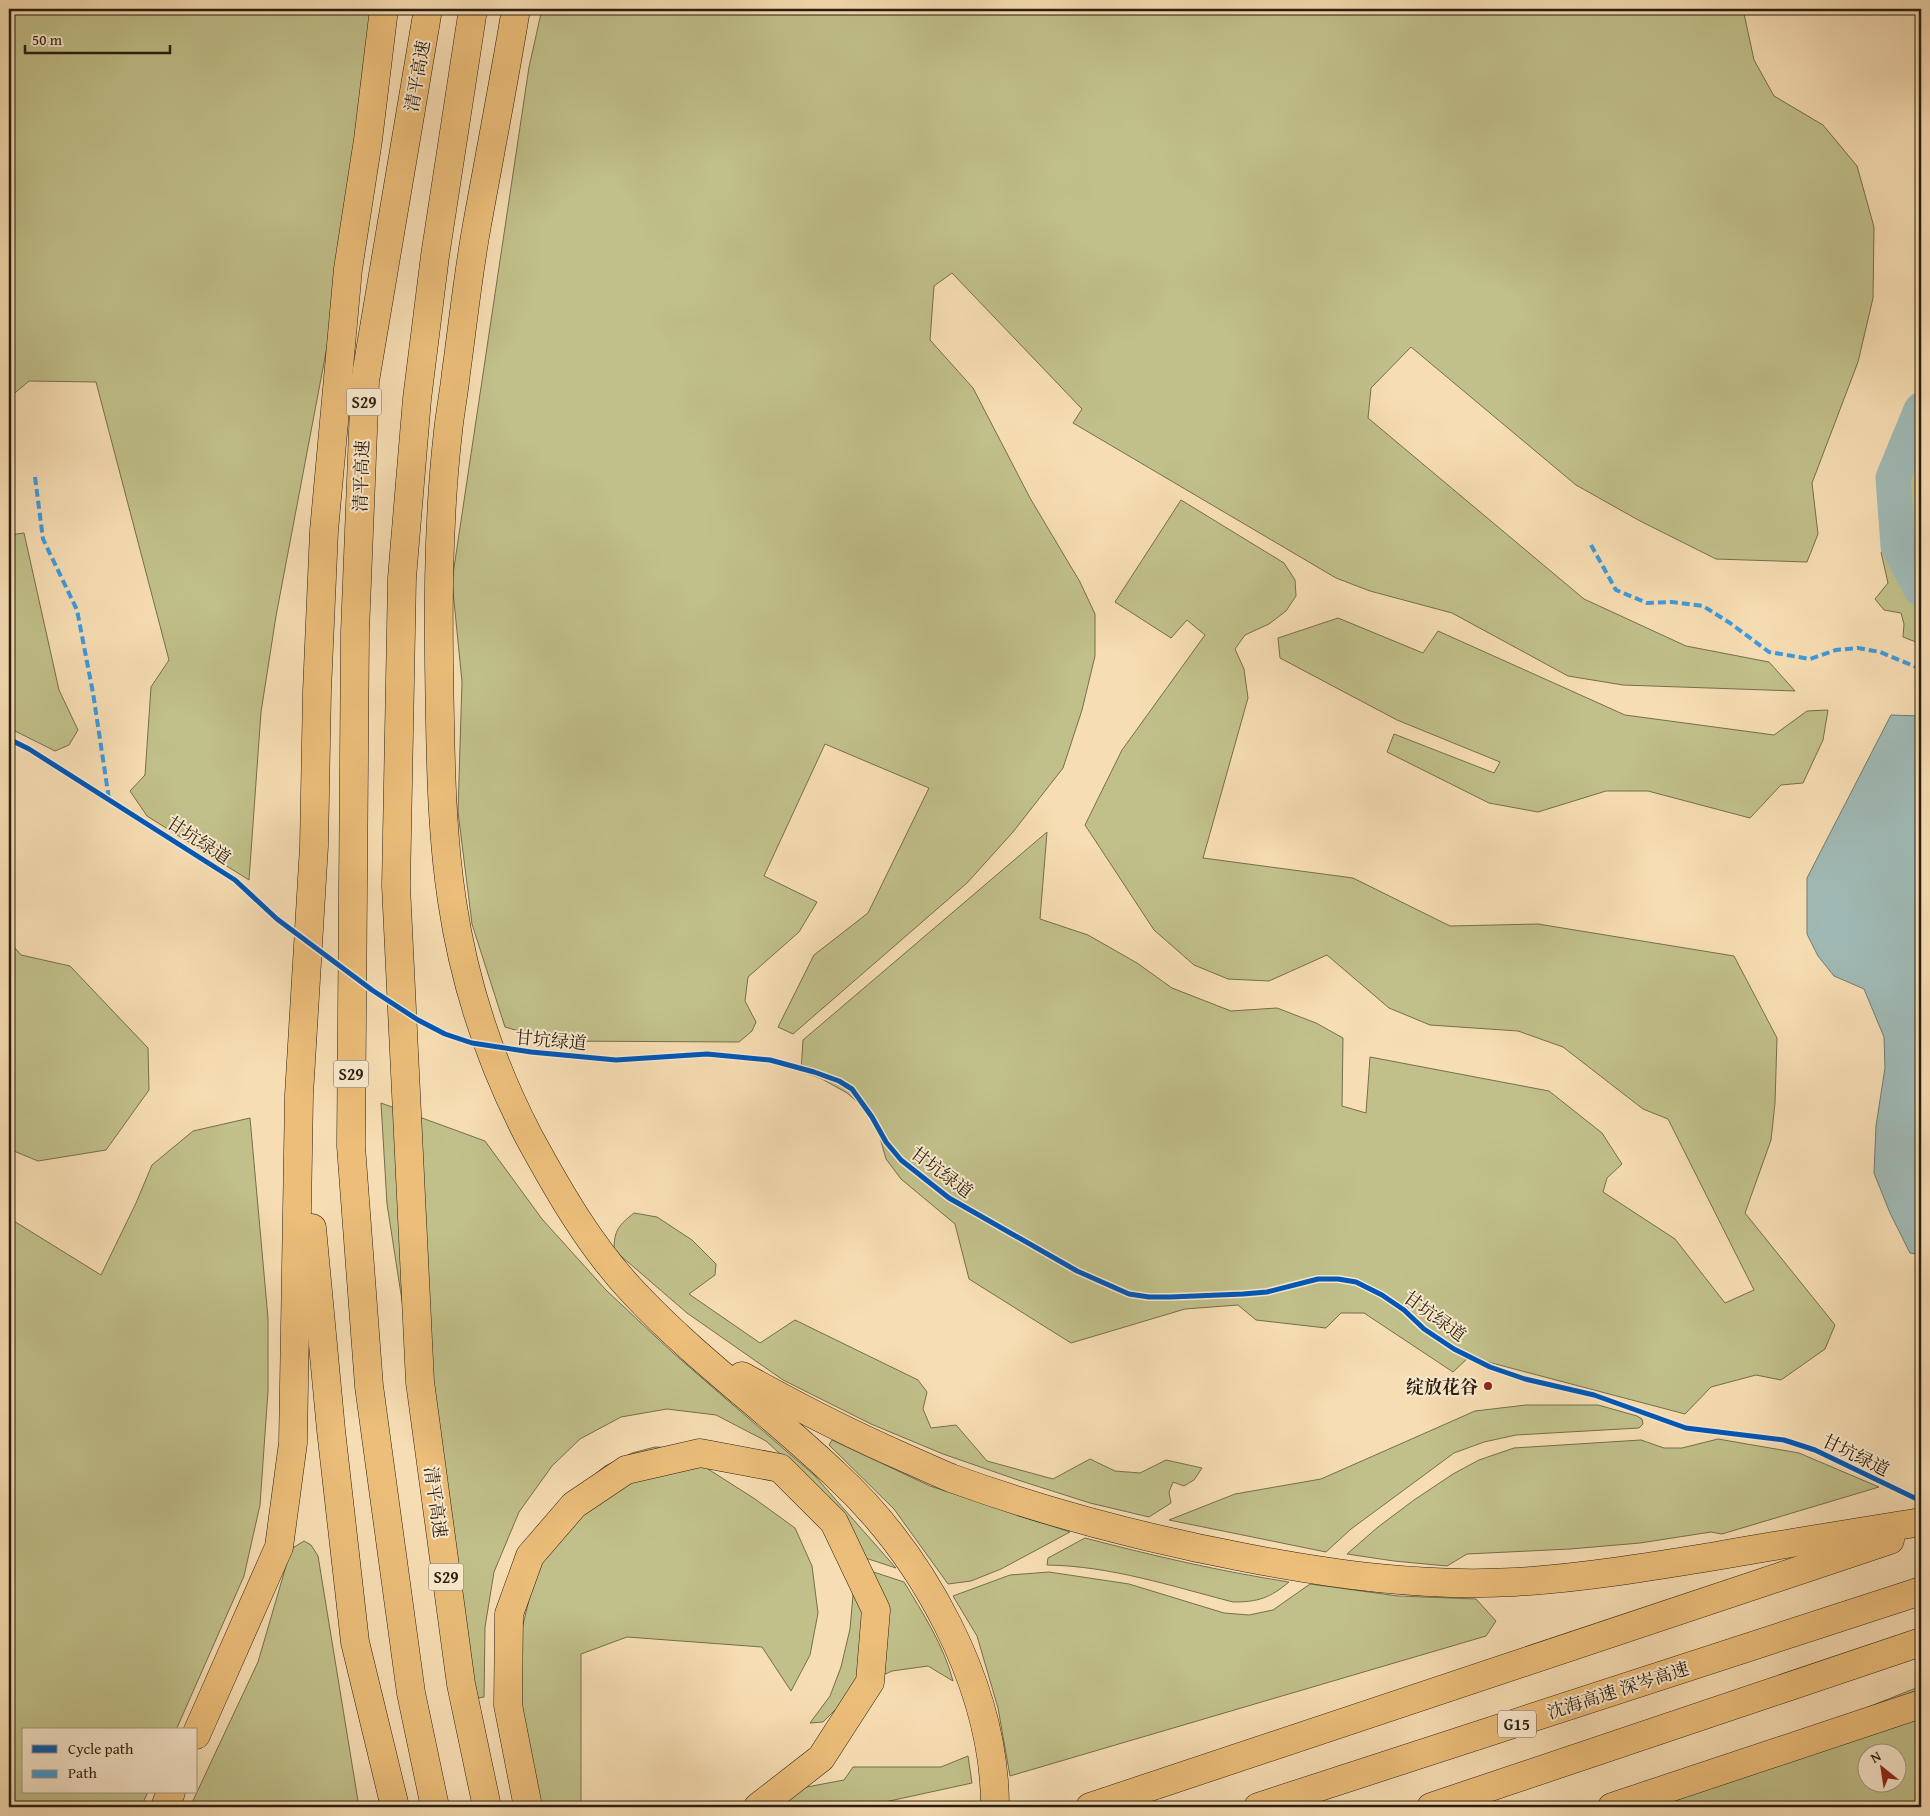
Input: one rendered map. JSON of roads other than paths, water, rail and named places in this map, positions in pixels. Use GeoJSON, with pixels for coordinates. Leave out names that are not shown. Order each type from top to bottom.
{"type":"FeatureCollection","features":[{"type":"Feature","properties":{"kind":"highway"},"geometry":{"type":"LineString","coordinates":[[198,1730],[279,1547],[294,1443],[299,1095],[314,846],[317,692],[324,531],[348,269],[368,140],[384,9]]}},
{"type":"Feature","properties":{"kind":"highway","name":"清平高速"},"geometry":{"type":"LineString","coordinates":[[428,9],[365,380],[355,632],[351,1146],[370,1386],[411,1694],[435,1807]]}},
{"type":"Feature","properties":{"kind":"highway","name":"清平高速"},"geometry":{"type":"LineString","coordinates":[[474,9],[436,247],[417,399],[402,578],[396,886],[420,1382],[461,1684],[488,1807]]}},
{"type":"Feature","properties":{"kind":"highway"},"geometry":{"type":"LineString","coordinates":[[516,9],[464,302],[446,452],[440,538],[439,683],[445,837],[452,903],[465,966],[481,1021],[501,1078],[527,1133],[562,1196],[591,1240],[633,1292],[676,1333],[838,1476],[890,1534],[919,1575],[956,1642],[981,1714],[989,1748],[995,1789],[995,1807]]}},
{"type":"Feature","properties":{"kind":"highway"},"geometry":{"type":"LineString","coordinates":[[299,1095],[355,1642],[395,1807]]}},
{"type":"Feature","properties":{"kind":"highway"},"geometry":{"type":"LineString","coordinates":[[676,1333],[738,1374],[791,1404],[949,1477],[1026,1503],[1122,1530],[1197,1548],[1286,1566],[1368,1578],[1440,1583],[1515,1582],[1631,1570],[1921,1522]]}},
{"type":"Feature","properties":{"kind":"highway"},"geometry":{"type":"LineString","coordinates":[[528,1807],[508,1705],[509,1614],[530,1556],[574,1505],[626,1470],[700,1453],[780,1468],[834,1522],[876,1610],[870,1682],[821,1758],[758,1807]]}},
{"type":"Feature","properties":{"kind":"highway"},"geometry":{"type":"LineString","coordinates":[[1090,1807],[1921,1530]]}},
{"type":"Feature","properties":{"kind":"highway","name":"沈海高速 深岑高速"},"geometry":{"type":"LineString","coordinates":[[1258,1807],[1921,1591]]}},
{"type":"Feature","properties":{"kind":"highway"},"geometry":{"type":"LineString","coordinates":[[1431,1807],[1921,1642]]}},
{"type":"Feature","properties":{"kind":"highway"},"geometry":{"type":"LineString","coordinates":[[1612,1807],[1921,1704]]}},
{"type":"Feature","properties":{"kind":"highway"},"geometry":{"type":"LineString","coordinates":[[165,1807],[170,1794]]}},
{"type":"Feature","properties":{"kind":"water"},"geometry":{"type":"Polygon","coordinates":[[[1891,715],[1921,716],[1921,1255],[1910,1253],[1890,1213],[1874,1173],[1876,1126],[1885,1068],[1884,1037],[1864,989],[1834,976],[1818,956],[1807,934],[1807,878],[1891,715]]]}},
{"type":"Feature","properties":{"kind":"waterway"},"geometry":{"type":"LineString","coordinates":[[1921,410],[1893,478],[1898,546],[1921,589]]}},
{"type":"Feature","properties":{"kind":"place","name":"绽放花谷"},"geometry":{"type":"Point","coordinates":[1488,1386]}}]}
